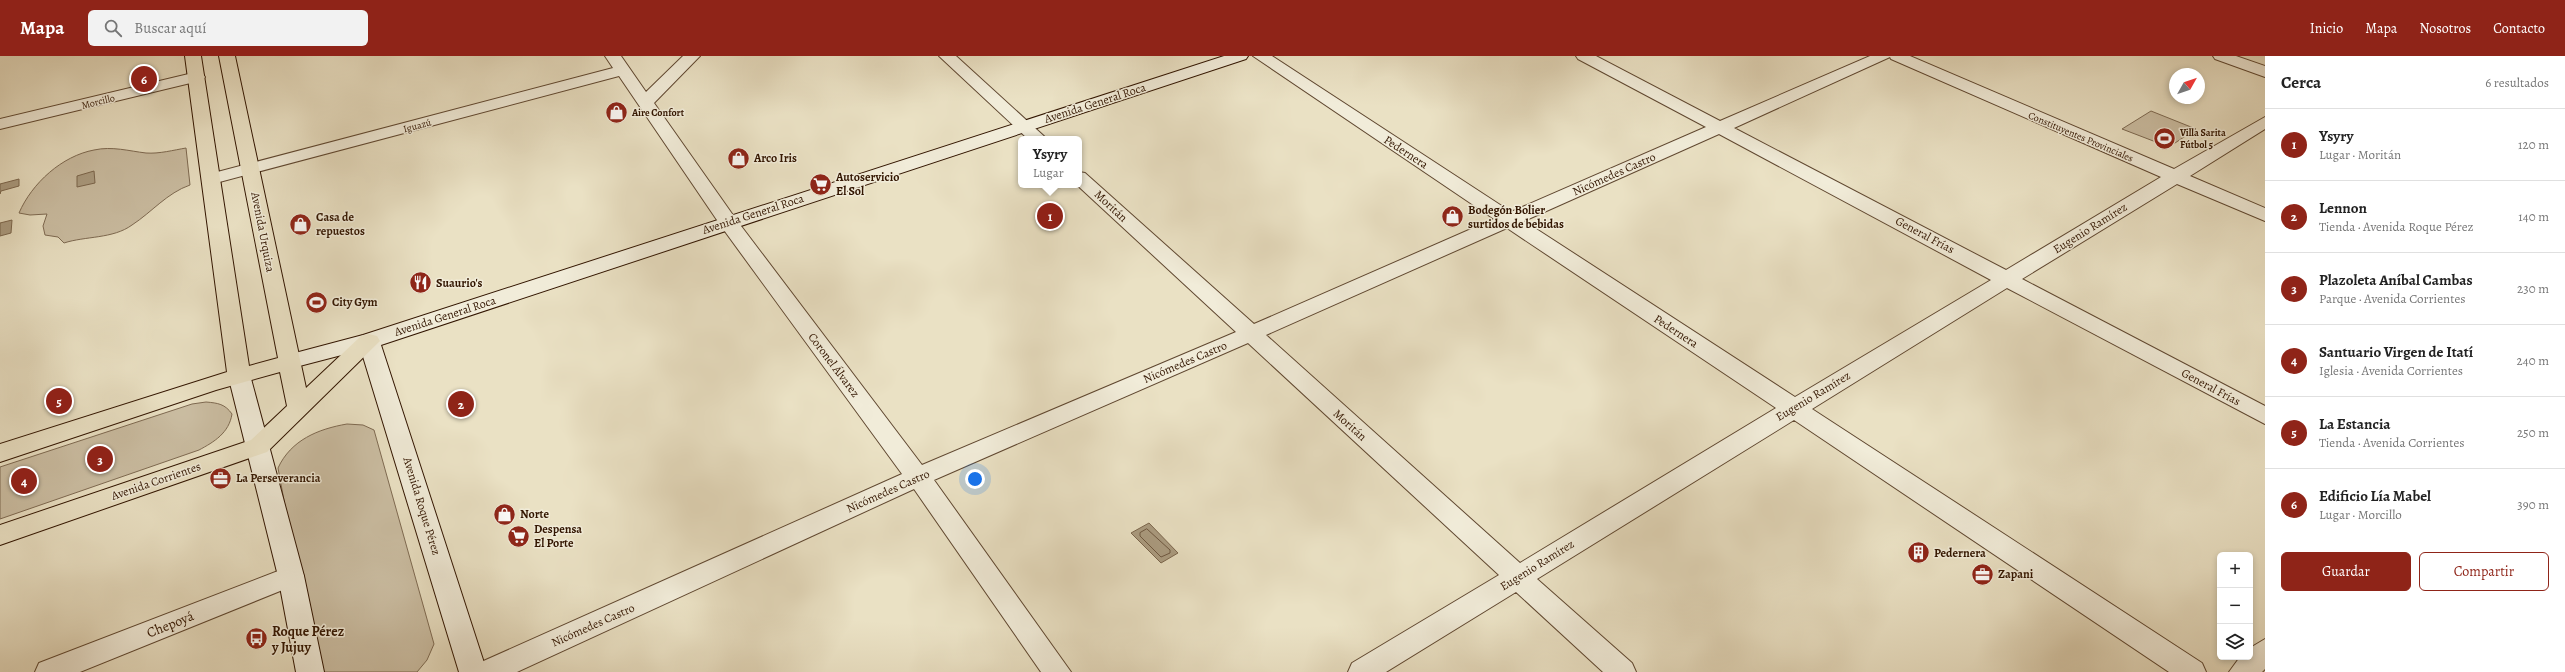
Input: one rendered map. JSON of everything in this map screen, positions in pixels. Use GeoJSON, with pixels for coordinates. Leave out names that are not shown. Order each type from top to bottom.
{"type":"FeatureCollection","features":[{"type":"Feature","properties":{"kind":"main road"},"geometry":{"type":"LineString","coordinates":[[193,56],[212,179],[229,378]]}},
{"type":"Feature","properties":{"kind":"main road","name":"Avenida Urquiza"},"geometry":{"type":"LineString","coordinates":[[227,56],[298,408]]}},
{"type":"Feature","properties":{"kind":"main road","name":"Avenida Corrientes"},"geometry":{"type":"LineString","coordinates":[[0,535],[259,446],[369,341]]}},
{"type":"Feature","properties":{"kind":"main road"},"geometry":{"type":"LineString","coordinates":[[0,453],[229,378],[288,362]]}},
{"type":"Feature","properties":{"kind":"street","name":"Coronel Álvarez"},"geometry":{"type":"LineString","coordinates":[[613,56],[728,222],[918,477],[1057,672]]}},
{"type":"Feature","properties":{"kind":"street"},"geometry":{"type":"LineString","coordinates":[[645,103],[692,56]]}},
{"type":"Feature","properties":{"kind":"street"},"geometry":{"type":"LineString","coordinates":[[947,56],[1035,136]]}},
{"type":"Feature","properties":{"kind":"street","name":"Avenida General Roca"},"geometry":{"type":"LineString","coordinates":[[288,362],[369,341],[728,222],[1240,56]]}},
{"type":"Feature","properties":{"kind":"street","name":"Pedernera"},"geometry":{"type":"LineString","coordinates":[[1261,56],[2192,672]]}},
{"type":"Feature","properties":{"kind":"street","name":"General Frías"},"geometry":{"type":"LineString","coordinates":[[1584,56],[2265,416]]}},
{"type":"Feature","properties":{"kind":"street","name":"Nicómedes Castro"},"geometry":{"type":"LineString","coordinates":[[489,672],[918,477],[1250,334],[1883,56]]}},
{"type":"Feature","properties":{"kind":"street","name":"Constituyentes Provinciales"},"geometry":{"type":"LineString","coordinates":[[1897,56],[2265,215]]}},
{"type":"Feature","properties":{"kind":"street"},"geometry":{"type":"LineString","coordinates":[[2221,56],[2265,72]]}},
{"type":"Feature","properties":{"kind":"street","name":"Iguazú"},"geometry":{"type":"LineString","coordinates":[[212,179],[623,70]]}},
{"type":"Feature","properties":{"kind":"street","name":"Morcillo"},"geometry":{"type":"LineString","coordinates":[[0,124],[197,77]]}},
{"type":"Feature","properties":{"kind":"street","name":"Eugenio Ramírez"},"geometry":{"type":"LineString","coordinates":[[1362,672],[1792,408],[2008,279],[2174,176],[2265,122]]}},
{"type":"Feature","properties":{"kind":"street","name":"Moritán"},"geometry":{"type":"LineString","coordinates":[[1082,180],[1250,334],[1519,576],[1622,672]]}},
{"type":"Feature","properties":{"kind":"street","name":"Avenida Roque Pérez"},"geometry":{"type":"LineString","coordinates":[[369,341],[473,672]]}},
{"type":"Feature","properties":{"kind":"street"},"geometry":{"type":"LineString","coordinates":[[229,378],[259,446],[291,576],[310,672]]}},
{"type":"Feature","properties":{"kind":"street","name":"Chepoyá"},"geometry":{"type":"LineString","coordinates":[[49,672],[291,576]]}},
{"type":"Feature","properties":{"kind":"street"},"geometry":{"type":"LineString","coordinates":[[2243,672],[2265,651]]}},
{"type":"Feature","properties":{"kind":"shaded area","name":"Villa Sarita Fútbol 5"},"geometry":{"type":"Polygon","coordinates":[[[2151,111],[2196,129],[2169,147],[2122,129],[2151,111]]]}},
{"type":"Feature","properties":{"kind":"shaded area"},"geometry":{"type":"Polygon","coordinates":[[[107,148],[151,153],[186,148],[190,185],[174,193],[124,230],[108,235],[64,243],[58,237],[45,235],[43,226],[47,214],[30,215],[19,213],[32,191],[49,172],[82,153],[107,148]]]}},
{"type":"Feature","properties":{"kind":"shaded area"},"geometry":{"type":"Polygon","coordinates":[[[206,402],[221,405],[227,408],[232,414],[228,427],[224,432],[205,447],[0,519],[0,467],[192,404],[206,402]]]}},
{"type":"Feature","properties":{"kind":"shaded area"},"geometry":{"type":"Polygon","coordinates":[[[347,424],[363,425],[374,430],[434,644],[427,660],[417,672],[316,672],[278,468],[290,450],[306,437],[326,429],[347,424]]]}},
{"type":"Feature","properties":{"kind":"water"},"geometry":{"type":"Polygon","coordinates":[[[94,171],[95,183],[77,187],[77,176],[94,171]]]}},
{"type":"Feature","properties":{"kind":"water"},"geometry":{"type":"Polygon","coordinates":[[[19,179],[19,186],[1,191],[0,194],[0,184],[19,179]]]}},
{"type":"Feature","properties":{"kind":"water"},"geometry":{"type":"Polygon","coordinates":[[[12,220],[11,233],[0,236],[0,223],[12,220]]]}},
{"type":"Feature","properties":{"kind":"water"},"geometry":{"type":"Polygon","coordinates":[[[1149,523],[1178,553],[1161,563],[1131,533],[1149,523]]]}},
{"type":"Feature","properties":{"kind":"place","name":"Edificio Lía Mabel"},"geometry":{"type":"Point","coordinates":[144,79]}},
{"type":"Feature","properties":{"kind":"place","name":"Aire Confort"},"geometry":{"type":"Point","coordinates":[617,112]}},
{"type":"Feature","properties":{"kind":"place","name":"Villa Sarita Fútbol 5"},"geometry":{"type":"Point","coordinates":[2164,138]}},
{"type":"Feature","properties":{"kind":"place","name":"Arco Iris"},"geometry":{"type":"Point","coordinates":[738,158]}},
{"type":"Feature","properties":{"kind":"place","name":"Autoservicio El Sol"},"geometry":{"type":"Point","coordinates":[821,184]}},
{"type":"Feature","properties":{"kind":"place","name":"Ysyry"},"geometry":{"type":"Point","coordinates":[1050,216]}},
{"type":"Feature","properties":{"kind":"place","name":"Bodegón Bolier surtidos de bebidas"},"geometry":{"type":"Point","coordinates":[1452,217]}},
{"type":"Feature","properties":{"kind":"place","name":"Casa de repuestos"},"geometry":{"type":"Point","coordinates":[301,224]}},
{"type":"Feature","properties":{"kind":"place","name":"Suaurio's"},"geometry":{"type":"Point","coordinates":[421,283]}},
{"type":"Feature","properties":{"kind":"place","name":"City Gym"},"geometry":{"type":"Point","coordinates":[316,302]}},
{"type":"Feature","properties":{"kind":"place","name":"La Estancia"},"geometry":{"type":"Point","coordinates":[59,401]}},
{"type":"Feature","properties":{"kind":"place","name":"Lennon"},"geometry":{"type":"Point","coordinates":[461,404]}},
{"type":"Feature","properties":{"kind":"place","name":"Plazoleta Aníbal Cambas"},"geometry":{"type":"Point","coordinates":[100,459]}},
{"type":"Feature","properties":{"kind":"place","name":"La Perseverancia"},"geometry":{"type":"Point","coordinates":[220,478]}},
{"type":"Feature","properties":{"kind":"place","name":"Santuario Virgen de Itatí"},"geometry":{"type":"Point","coordinates":[24,481]}},
{"type":"Feature","properties":{"kind":"place","name":"Norte"},"geometry":{"type":"Point","coordinates":[505,514]}},
{"type":"Feature","properties":{"kind":"place","name":"Despensa El Porte"},"geometry":{"type":"Point","coordinates":[518,536]}},
{"type":"Feature","properties":{"kind":"place","name":"Pedernera"},"geometry":{"type":"Point","coordinates":[1918,553]}},
{"type":"Feature","properties":{"kind":"place","name":"Zapani"},"geometry":{"type":"Point","coordinates":[1982,574]}},
{"type":"Feature","properties":{"kind":"place","name":"Roque Pérez y Jujuy"},"geometry":{"type":"Point","coordinates":[257,639]}}]}
